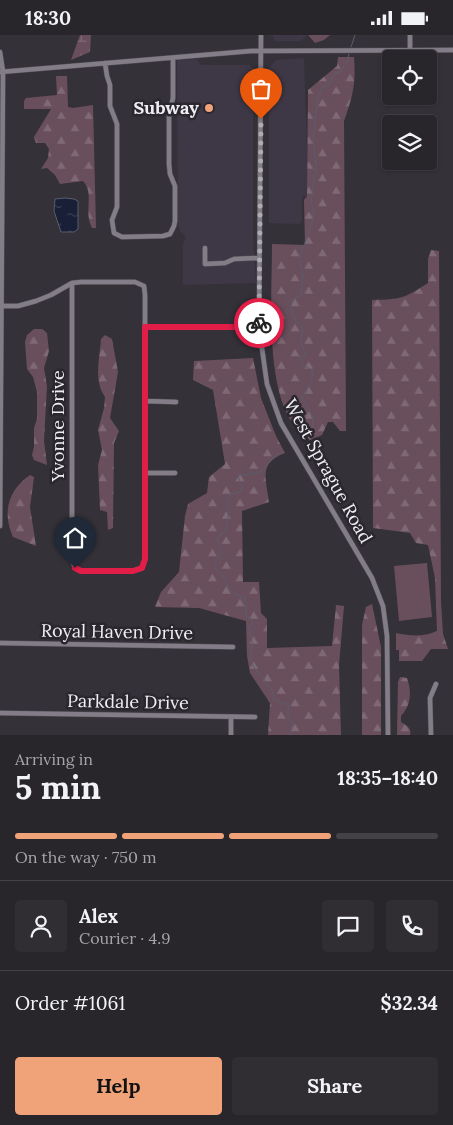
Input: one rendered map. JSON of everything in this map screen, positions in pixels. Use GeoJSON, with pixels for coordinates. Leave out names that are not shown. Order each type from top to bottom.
{"type":"FeatureCollection","features":[{"type":"Feature","properties":{"kind":"street","name":"West Sprague Road"},"geometry":{"type":"LineString","coordinates":[[261,35],[259,327],[267,384],[281,423],[372,578],[383,606],[387,636],[388,735]]}},
{"type":"Feature","properties":{"kind":"street"},"geometry":{"type":"LineString","coordinates":[[410,35],[410,50]]}},
{"type":"Feature","properties":{"kind":"street"},"geometry":{"type":"LineString","coordinates":[[2,72],[261,51],[382,50]]}},
{"type":"Feature","properties":{"kind":"street"},"geometry":{"type":"LineString","coordinates":[[437,50],[453,50]]}},
{"type":"Feature","properties":{"kind":"street"},"geometry":{"type":"LineString","coordinates":[[0,52],[2,72],[0,526]]}},
{"type":"Feature","properties":{"kind":"street"},"geometry":{"type":"LineString","coordinates":[[106,63],[110,85],[110,106],[117,125],[117,207],[112,220],[112,229],[114,233],[122,237],[163,236],[170,234],[175,221],[175,186],[170,174],[169,164],[169,115],[173,98],[173,58]]}},
{"type":"Feature","properties":{"kind":"street"},"geometry":{"type":"LineString","coordinates":[[205,248],[205,264],[225,263],[234,259],[259,258]]}},
{"type":"Feature","properties":{"kind":"street"},"geometry":{"type":"LineString","coordinates":[[2,306],[18,306],[36,301],[72,283],[81,281],[135,282],[144,286],[145,473],[175,473]]}},
{"type":"Feature","properties":{"kind":"street","name":"Yvonne Drive"},"geometry":{"type":"LineString","coordinates":[[72,283],[72,559],[75,568],[81,571],[133,571],[142,568],[145,559],[145,473]]}},
{"type":"Feature","properties":{"kind":"street"},"geometry":{"type":"LineString","coordinates":[[145,327],[259,327]]}},
{"type":"Feature","properties":{"kind":"street"},"geometry":{"type":"LineString","coordinates":[[145,401],[176,402]]}},
{"type":"Feature","properties":{"kind":"street","name":"Royal Haven Drive"},"geometry":{"type":"LineString","coordinates":[[0,643],[234,647]]}},
{"type":"Feature","properties":{"kind":"street"},"geometry":{"type":"LineString","coordinates":[[431,735],[430,698],[436,685]]}},
{"type":"Feature","properties":{"kind":"street","name":"Parkdale Drive"},"geometry":{"type":"LineString","coordinates":[[0,713],[256,717]]}},
{"type":"Feature","properties":{"kind":"street"},"geometry":{"type":"LineString","coordinates":[[231,717],[231,735]]}},
{"type":"Feature","properties":{"kind":"shaded area"},"geometry":{"type":"Polygon","coordinates":[[[268,35],[308,35],[301,41],[274,41],[274,37],[268,35]]]}},
{"type":"Feature","properties":{"kind":"shaded area"},"geometry":{"type":"Polygon","coordinates":[[[304,58],[307,196],[302,197],[302,221],[300,224],[269,223],[269,68],[276,60],[304,58]]]}},
{"type":"Feature","properties":{"kind":"shaded area"},"geometry":{"type":"Polygon","coordinates":[[[197,59],[201,65],[249,65],[253,68],[253,235],[256,283],[183,285],[183,244],[186,237],[180,231],[178,224],[177,60],[197,59]]]}},
{"type":"Feature","properties":{"kind":"green space"},"geometry":{"type":"Polygon","coordinates":[[[80,35],[91,35],[90,52],[71,60],[80,35]]]}},
{"type":"Feature","properties":{"kind":"green space"},"geometry":{"type":"Polygon","coordinates":[[[308,35],[330,35],[324,40],[315,43],[308,35]]]}},
{"type":"Feature","properties":{"kind":"green space"},"geometry":{"type":"Polygon","coordinates":[[[338,57],[354,57],[355,66],[353,90],[344,121],[346,431],[340,431],[333,422],[328,422],[322,435],[310,440],[289,418],[280,396],[273,353],[271,307],[272,244],[305,245],[304,200],[307,196],[308,90],[337,66],[338,57]]]}},
{"type":"Feature","properties":{"kind":"green space"},"geometry":{"type":"Polygon","coordinates":[[[56,76],[67,76],[68,107],[93,105],[96,228],[92,228],[88,216],[89,197],[83,181],[60,184],[55,175],[47,168],[41,169],[48,158],[49,149],[45,143],[36,143],[34,137],[51,109],[24,109],[26,98],[57,95],[56,76]]]}},
{"type":"Feature","properties":{"kind":"green space"},"geometry":{"type":"Polygon","coordinates":[[[431,250],[439,251],[441,602],[443,634],[448,649],[431,649],[422,661],[399,661],[399,650],[396,650],[396,633],[417,635],[437,631],[435,578],[428,545],[416,543],[410,533],[373,528],[372,300],[402,297],[428,283],[428,259],[431,250]]]}},
{"type":"Feature","properties":{"kind":"green space"},"geometry":{"type":"Polygon","coordinates":[[[34,329],[42,329],[47,333],[49,351],[44,368],[47,386],[44,441],[47,465],[34,460],[32,455],[34,428],[37,419],[37,392],[33,377],[27,369],[25,342],[27,335],[34,329]]]}},
{"type":"Feature","properties":{"kind":"green space"},"geometry":{"type":"Polygon","coordinates":[[[105,335],[112,339],[118,372],[110,418],[119,431],[114,443],[113,528],[108,530],[107,512],[100,510],[98,465],[102,450],[98,430],[105,397],[99,383],[98,368],[101,339],[105,335]]]}},
{"type":"Feature","properties":{"kind":"green space"},"geometry":{"type":"Polygon","coordinates":[[[253,358],[261,398],[285,453],[276,457],[267,467],[266,479],[269,502],[242,511],[243,582],[259,582],[261,613],[267,619],[267,648],[332,646],[336,605],[344,606],[339,665],[341,735],[268,735],[270,703],[250,673],[247,656],[246,621],[199,608],[155,607],[161,592],[179,572],[188,504],[207,493],[209,477],[225,464],[213,390],[193,380],[194,361],[253,358]]]}},
{"type":"Feature","properties":{"kind":"green space"},"geometry":{"type":"Polygon","coordinates":[[[30,475],[34,477],[30,507],[36,546],[13,537],[8,519],[9,503],[12,495],[30,475]]]}},
{"type":"Feature","properties":{"kind":"green space"},"geometry":{"type":"Polygon","coordinates":[[[427,563],[432,617],[399,621],[394,566],[427,563]]]}},
{"type":"Feature","properties":{"kind":"green space"},"geometry":{"type":"Polygon","coordinates":[[[372,604],[381,647],[381,735],[362,735],[362,625],[366,607],[372,604]]]}},
{"type":"Feature","properties":{"kind":"green space"},"geometry":{"type":"Polygon","coordinates":[[[400,677],[407,678],[410,688],[409,703],[401,716],[401,722],[407,726],[410,735],[397,735],[398,682],[400,677]]]}},
{"type":"Feature","properties":{"kind":"water"},"geometry":{"type":"Polygon","coordinates":[[[65,198],[78,201],[78,229],[74,232],[61,232],[54,211],[55,199],[65,198]]]}},
{"type":"Feature","properties":{"kind":"waterway"},"geometry":{"type":"LineString","coordinates":[[351,47],[355,35]]}},
{"type":"Feature","properties":{"kind":"waterway"},"geometry":{"type":"LineString","coordinates":[[306,437],[310,433],[313,423],[308,407],[302,398],[311,381],[312,370],[301,362],[301,357],[305,355],[301,342],[303,329],[293,316],[292,305],[293,299],[301,295],[303,272],[300,265],[300,257],[314,216],[311,201],[316,167],[313,139],[318,96],[323,87],[329,84],[335,73],[340,72],[349,54]]}},
{"type":"Feature","properties":{"kind":"waterway"},"geometry":{"type":"LineString","coordinates":[[278,453],[260,472],[238,476],[242,487],[241,492],[231,494],[228,498],[228,521],[225,531],[217,538],[220,556],[214,563],[215,568],[226,580],[228,588],[235,594],[245,598],[246,617],[251,618],[253,625],[249,626],[253,666],[271,688],[275,700],[289,705],[288,715],[293,724],[290,735]]}},
{"type":"Feature","properties":{"kind":"way so far"},"geometry":{"type":"LineString","coordinates":[[259,323],[261,119]]}},
{"type":"Feature","properties":{"kind":"place","name":"Subway"},"geometry":{"type":"Point","coordinates":[209,108]}},
{"type":"Feature","properties":{"kind":"route"},"geometry":{"type":"LineString","coordinates":[[75,568],[81,571],[133,571],[142,568],[145,559],[145,327],[259,327],[259,323]]}}]}
